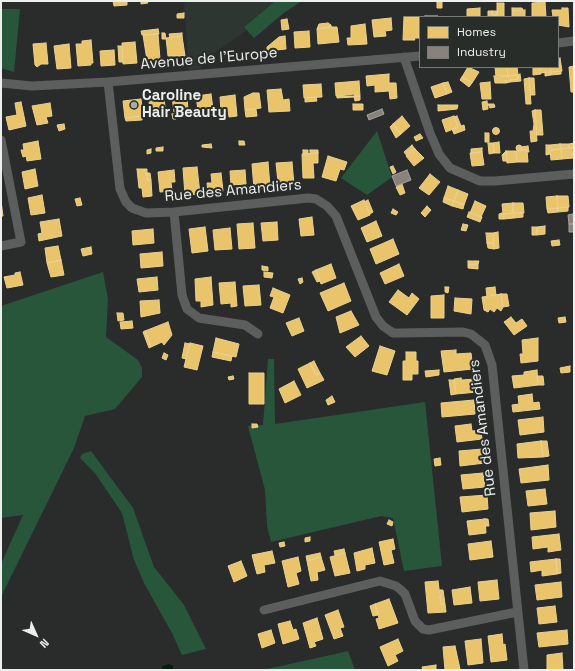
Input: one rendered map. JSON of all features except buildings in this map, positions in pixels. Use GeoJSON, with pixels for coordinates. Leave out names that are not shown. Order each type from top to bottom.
{"type":"FeatureCollection","features":[{"type":"Feature","properties":{"kind":"street"},"geometry":{"type":"LineString","coordinates":[[559,43],[574,42]]}},
{"type":"Feature","properties":{"kind":"street","name":"Avenue de l'Europe"},"geometry":{"type":"LineString","coordinates":[[1,83],[32,86],[108,82],[419,56]]}},
{"type":"Feature","properties":{"kind":"street"},"geometry":{"type":"LineString","coordinates":[[404,57],[430,133],[439,154],[450,168],[480,181],[574,174]]}},
{"type":"Feature","properties":{"kind":"street","name":"Rue des Amandiers"},"geometry":{"type":"LineString","coordinates":[[108,82],[119,181],[122,196],[126,202],[139,211],[146,213],[174,212],[308,198],[322,202],[336,216],[376,317],[383,326],[393,333],[467,333],[478,338],[485,345],[492,365],[524,670]]}},
{"type":"Feature","properties":{"kind":"street"},"geometry":{"type":"LineString","coordinates":[[1,140],[4,173],[21,242],[1,246]]}},
{"type":"Feature","properties":{"kind":"street"},"geometry":{"type":"LineString","coordinates":[[174,212],[182,295],[187,309],[199,318],[245,325],[258,334]]}},
{"type":"Feature","properties":{"kind":"street"},"geometry":{"type":"LineString","coordinates":[[264,610],[380,581],[396,586],[405,594],[414,621],[423,629],[429,630],[517,612]]}},
{"type":"Feature","properties":{"kind":"shaded area"},"geometry":{"type":"Polygon","coordinates":[[[184,1],[275,1],[244,26],[247,30],[204,60],[199,74],[189,75],[184,1]]]}},
{"type":"Feature","properties":{"kind":"shaded area"},"geometry":{"type":"Polygon","coordinates":[[[169,664],[173,666],[173,670],[161,670],[163,666],[169,664]]]}},
{"type":"Feature","properties":{"kind":"green space"},"geometry":{"type":"Polygon","coordinates":[[[275,1],[302,1],[285,12],[254,38],[244,27],[275,1]]]}},
{"type":"Feature","properties":{"kind":"green space"},"geometry":{"type":"Polygon","coordinates":[[[1,9],[20,9],[14,72],[1,68],[1,9]]]}},
{"type":"Feature","properties":{"kind":"green space"},"geometry":{"type":"Polygon","coordinates":[[[377,131],[392,177],[367,195],[341,178],[377,131]]]}},
{"type":"Feature","properties":{"kind":"green space"},"geometry":{"type":"Polygon","coordinates":[[[103,272],[108,299],[106,337],[138,360],[142,368],[142,377],[115,409],[85,416],[74,448],[1,597],[1,564],[23,515],[1,518],[1,306],[103,272]]]}},
{"type":"Feature","properties":{"kind":"green space"},"geometry":{"type":"Polygon","coordinates":[[[268,359],[274,359],[275,424],[425,402],[442,566],[404,571],[393,518],[381,516],[271,542],[267,526],[265,490],[248,426],[263,425],[268,359]]]}},
{"type":"Feature","properties":{"kind":"green space"},"geometry":{"type":"Polygon","coordinates":[[[91,451],[133,508],[154,567],[184,605],[206,649],[182,655],[172,633],[145,585],[134,560],[122,513],[95,473],[80,458],[82,454],[91,451]]]}},
{"type":"Feature","properties":{"kind":"green space"},"geometry":{"type":"Polygon","coordinates":[[[348,651],[355,670],[262,670],[331,655],[348,651]]]}},
{"type":"Feature","properties":{"kind":"place","name":"Caroline Hair Beauty"},"geometry":{"type":"Point","coordinates":[134,105]}}]}
